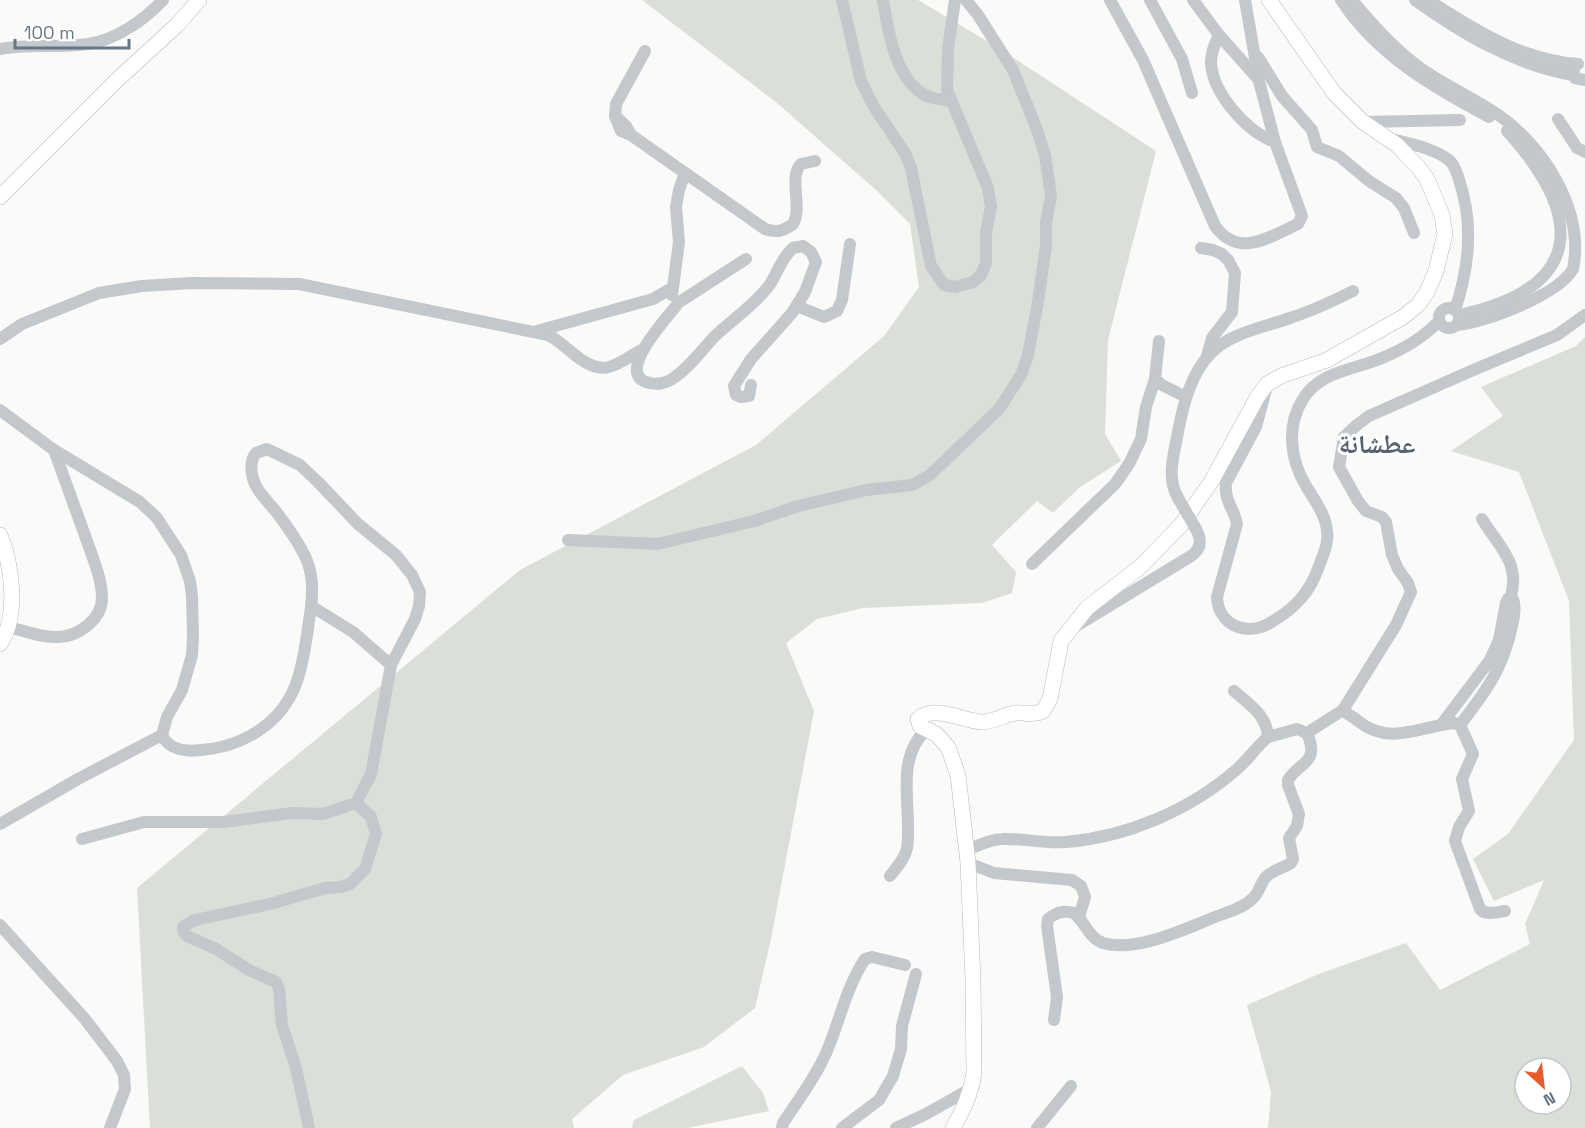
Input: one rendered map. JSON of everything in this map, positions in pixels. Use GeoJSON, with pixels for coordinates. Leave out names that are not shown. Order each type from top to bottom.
{"type":"FeatureCollection","features":[{"type":"Feature","properties":{"kind":"main road"},"geometry":{"type":"LineString","coordinates":[[0,197],[116,81],[178,24],[199,0]]}},
{"type":"Feature","properties":{"kind":"main road"},"geometry":{"type":"LineString","coordinates":[[953,1128],[972,1088],[974,1073],[968,856],[958,774],[952,754],[942,739],[920,726],[918,720],[920,717],[933,713],[983,722],[994,721],[1012,714],[1032,714],[1042,711],[1050,699],[1057,665],[1058,646],[1087,608],[1140,567],[1181,525],[1206,490],[1258,396],[1267,384],[1293,371],[1327,360],[1403,318],[1418,305],[1427,292],[1442,252],[1444,234],[1442,215],[1427,179],[1419,168],[1387,138],[1363,122],[1334,93],[1269,0]]}},
{"type":"Feature","properties":{"kind":"main road"},"geometry":{"type":"LineString","coordinates":[[0,535],[8,563],[11,606],[9,627],[0,644]]}},
{"type":"Feature","properties":{"kind":"street"},"geometry":{"type":"LineString","coordinates":[[0,48],[90,44],[114,35],[131,25],[153,11],[163,0]]}},
{"type":"Feature","properties":{"kind":"street"},"geometry":{"type":"LineString","coordinates":[[842,0],[861,81],[874,107],[905,153],[911,168],[931,266],[944,285],[956,287],[973,282],[981,275],[986,263],[986,233],[991,207],[988,188],[947,90],[947,64],[955,0]]}},
{"type":"Feature","properties":{"kind":"street"},"geometry":{"type":"LineString","coordinates":[[883,0],[892,49],[906,77],[914,87],[927,96],[950,101]]}},
{"type":"Feature","properties":{"kind":"street"},"geometry":{"type":"LineString","coordinates":[[568,540],[667,543],[754,521],[817,501],[866,490],[912,485],[930,476],[999,409],[1021,375],[1028,355],[1040,292],[1046,244],[1046,223],[1052,196],[1042,146],[1012,70],[966,0]]}},
{"type":"Feature","properties":{"kind":"street"},"geometry":{"type":"LineString","coordinates":[[1110,0],[1143,60],[1215,226],[1226,238],[1246,245],[1292,227],[1301,221],[1302,216],[1275,142],[1260,81],[1245,0]]}},
{"type":"Feature","properties":{"kind":"street"},"geometry":{"type":"LineString","coordinates":[[1150,0],[1182,59],[1192,93]]}},
{"type":"Feature","properties":{"kind":"street"},"geometry":{"type":"LineString","coordinates":[[1193,0],[1218,35],[1260,81]]}},
{"type":"Feature","properties":{"kind":"street"},"geometry":{"type":"LineString","coordinates":[[1267,384],[1257,427],[1226,483],[1226,496],[1236,518],[1236,529],[1217,597],[1225,620],[1239,628],[1255,629],[1268,624],[1296,606],[1310,589],[1326,544],[1326,524],[1297,469],[1293,455],[1292,436],[1298,407],[1311,388],[1328,376],[1382,358],[1421,338],[1451,318],[1479,311],[1533,288],[1560,268],[1574,236],[1572,213],[1562,192],[1547,171],[1511,134],[1490,118],[1420,78],[1353,7],[1341,0]]}},
{"type":"Feature","properties":{"kind":"street"},"geometry":{"type":"LineString","coordinates":[[1414,0],[1431,5],[1514,49],[1579,72],[1585,90]]}},
{"type":"Feature","properties":{"kind":"street"},"geometry":{"type":"LineString","coordinates":[[1218,35],[1211,64],[1231,108],[1250,129],[1275,142]]}},
{"type":"Feature","properties":{"kind":"street"},"geometry":{"type":"LineString","coordinates":[[645,51],[616,104],[615,116],[626,126],[631,135],[765,229],[780,232],[793,224],[796,219],[797,167],[815,161]]}},
{"type":"Feature","properties":{"kind":"street"},"geometry":{"type":"LineString","coordinates":[[1254,51],[1282,96],[1314,133],[1317,147],[1339,156],[1369,181],[1396,198],[1404,208],[1414,233]]}},
{"type":"Feature","properties":{"kind":"street"},"geometry":{"type":"LineString","coordinates":[[1400,57],[1475,100],[1516,128],[1565,180],[1577,200],[1583,219],[1583,241],[1578,260],[1559,285],[1539,296],[1475,322],[1451,318]]}},
{"type":"Feature","properties":{"kind":"street"},"geometry":{"type":"LineString","coordinates":[[1558,119],[1577,148],[1585,152]]}},
{"type":"Feature","properties":{"kind":"street"},"geometry":{"type":"LineString","coordinates":[[1363,122],[1460,120]]}},
{"type":"Feature","properties":{"kind":"street"},"geometry":{"type":"LineString","coordinates":[[1387,138],[1426,149],[1445,158],[1455,168],[1467,207],[1469,246],[1459,294],[1451,318]]}},
{"type":"Feature","properties":{"kind":"street"},"geometry":{"type":"LineString","coordinates":[[685,173],[676,207],[679,242],[676,298],[642,350],[636,366],[643,380],[649,383],[661,384],[674,378],[714,337],[762,294],[789,252],[800,246],[811,252],[816,262],[810,281],[797,306],[740,374],[734,386],[736,395],[741,398],[749,396],[751,385]]}},
{"type":"Feature","properties":{"kind":"street"},"geometry":{"type":"LineString","coordinates":[[797,306],[824,317],[837,312],[842,300],[850,244]]}},
{"type":"Feature","properties":{"kind":"street"},"geometry":{"type":"LineString","coordinates":[[1202,248],[1222,254],[1235,273],[1232,312],[1212,338],[1207,358]]}},
{"type":"Feature","properties":{"kind":"street"},"geometry":{"type":"LineString","coordinates":[[534,332],[653,299],[676,298],[746,259]]}},
{"type":"Feature","properties":{"kind":"street"},"geometry":{"type":"LineString","coordinates":[[0,339],[22,324],[99,294],[142,286],[192,283],[299,284],[534,332],[556,339],[594,367],[611,367],[642,350]]}},
{"type":"Feature","properties":{"kind":"street"},"geometry":{"type":"LineString","coordinates":[[1070,630],[1196,552],[1200,543],[1196,529],[1172,485],[1171,471],[1186,397],[1194,378],[1207,358],[1225,342],[1293,317],[1353,291]]}},
{"type":"Feature","properties":{"kind":"street"},"geometry":{"type":"LineString","coordinates":[[1459,294],[1465,302],[1479,311]]}},
{"type":"Feature","properties":{"kind":"street"},"geometry":{"type":"LineString","coordinates":[[1307,733],[1343,710],[1396,625],[1411,592],[1392,555],[1386,522],[1382,517],[1366,512],[1339,467],[1344,437],[1369,417],[1557,335],[1585,315]]}},
{"type":"Feature","properties":{"kind":"street"},"geometry":{"type":"LineString","coordinates":[[1032,564],[1115,484],[1129,464],[1141,439],[1146,407],[1155,379],[1159,341]]}},
{"type":"Feature","properties":{"kind":"street"},"geometry":{"type":"LineString","coordinates":[[1155,379],[1186,397]]}},
{"type":"Feature","properties":{"kind":"street"},"geometry":{"type":"LineString","coordinates":[[0,410],[54,450],[148,509],[174,542],[190,581],[193,608],[192,655],[182,690],[167,717],[162,735],[164,741],[180,750],[211,750],[248,739],[269,723],[283,707],[296,683],[311,606],[312,578],[304,554],[287,527],[254,484],[252,458],[261,450],[267,449],[300,465],[358,524],[396,555],[412,575],[420,592],[419,606],[391,665],[372,774],[356,803],[323,814],[292,813],[224,822],[144,822],[82,839]]}},
{"type":"Feature","properties":{"kind":"street"},"geometry":{"type":"LineString","coordinates":[[9,627],[45,637],[60,637],[74,633],[94,620],[102,600],[99,579],[54,450]]}},
{"type":"Feature","properties":{"kind":"street"},"geometry":{"type":"LineString","coordinates":[[1441,724],[1490,660],[1499,640],[1506,603],[1514,588],[1513,566],[1482,519]]}},
{"type":"Feature","properties":{"kind":"street"},"geometry":{"type":"LineString","coordinates":[[0,568],[10,579]]}},
{"type":"Feature","properties":{"kind":"street"},"geometry":{"type":"LineString","coordinates":[[1460,725],[1496,676],[1506,653],[1514,611],[1514,601],[1510,599]]}},
{"type":"Feature","properties":{"kind":"street"},"geometry":{"type":"LineString","coordinates":[[311,606],[353,632],[391,665]]}},
{"type":"Feature","properties":{"kind":"street"},"geometry":{"type":"LineString","coordinates":[[1234,691],[1263,718],[1267,726],[1268,737]]}},
{"type":"Feature","properties":{"kind":"street"},"geometry":{"type":"LineString","coordinates":[[1343,710],[1367,728],[1381,734],[1395,735],[1441,724],[1460,725],[1473,754],[1462,779],[1469,811],[1459,827],[1455,841],[1482,912],[1505,911]]}},
{"type":"Feature","properties":{"kind":"street"},"geometry":{"type":"LineString","coordinates":[[890,876],[907,850],[909,757],[918,737],[927,729]]}},
{"type":"Feature","properties":{"kind":"street"},"geometry":{"type":"LineString","coordinates":[[1054,1020],[1057,997],[1048,919],[1061,912],[1071,912],[1079,917],[1093,937],[1102,942],[1124,945],[1174,933],[1240,908],[1252,900],[1266,876],[1291,863],[1293,859],[1289,838],[1297,826],[1299,814],[1288,780],[1308,760],[1311,743],[1307,733],[1297,729],[1268,737],[1249,758],[1220,782],[1168,814],[1129,830],[1066,842],[1044,843],[1002,839],[989,841],[968,856],[994,873],[1072,880],[1081,886],[1085,897],[1079,917]]}},
{"type":"Feature","properties":{"kind":"street"},"geometry":{"type":"LineString","coordinates":[[0,824],[78,779],[162,735]]}},
{"type":"Feature","properties":{"kind":"street"},"geometry":{"type":"LineString","coordinates":[[309,1128],[296,1068],[282,1025],[279,989],[276,982],[187,936],[183,927],[195,920],[350,884],[365,869],[376,834],[371,817],[356,803]]}},
{"type":"Feature","properties":{"kind":"street"},"geometry":{"type":"LineString","coordinates":[[0,925],[85,1019],[117,1061],[124,1075],[125,1089],[110,1128]]}},
{"type":"Feature","properties":{"kind":"street"},"geometry":{"type":"LineString","coordinates":[[782,1128],[823,1060],[850,985],[865,959],[872,957],[905,965]]}},
{"type":"Feature","properties":{"kind":"street"},"geometry":{"type":"LineString","coordinates":[[842,1128],[879,1100],[893,1076],[901,1049],[902,1026],[916,974]]}},
{"type":"Feature","properties":{"kind":"street"},"geometry":{"type":"LineString","coordinates":[[1037,1128],[1071,1086]]}},
{"type":"Feature","properties":{"kind":"street"},"geometry":{"type":"LineString","coordinates":[[896,1128],[972,1088]]}},
{"type":"Feature","properties":{"kind":"shaded area"},"geometry":{"type":"Polygon","coordinates":[[[642,0],[918,0],[1000,49],[1156,151],[1108,340],[1105,434],[1121,461],[1080,487],[1053,513],[1037,501],[992,545],[1016,572],[1012,593],[982,603],[863,608],[817,619],[786,643],[814,711],[771,939],[755,1008],[704,1047],[623,1075],[572,1119],[574,1128],[150,1128],[137,888],[520,570],[756,445],[884,336],[919,287],[910,224],[876,190],[777,103],[642,0]]]}},
{"type":"Feature","properties":{"kind":"shaded area"},"geometry":{"type":"Polygon","coordinates":[[[1585,337],[1585,1128],[1268,1128],[1271,1092],[1247,1005],[1319,974],[1406,943],[1440,990],[1530,944],[1525,924],[1544,880],[1494,901],[1473,859],[1508,834],[1574,740],[1569,601],[1519,472],[1451,451],[1503,416],[1481,387],[1576,346],[1585,337]]]}},
{"type":"Feature","properties":{"kind":"shaded area"},"geometry":{"type":"Polygon","coordinates":[[[742,1066],[763,1093],[769,1111],[688,1128],[632,1128],[634,1120],[742,1066]]]}},
{"type":"Feature","properties":{"kind":"district","name":"عطشانة"},"geometry":{"type":"Point","coordinates":[1377,444]}}]}
